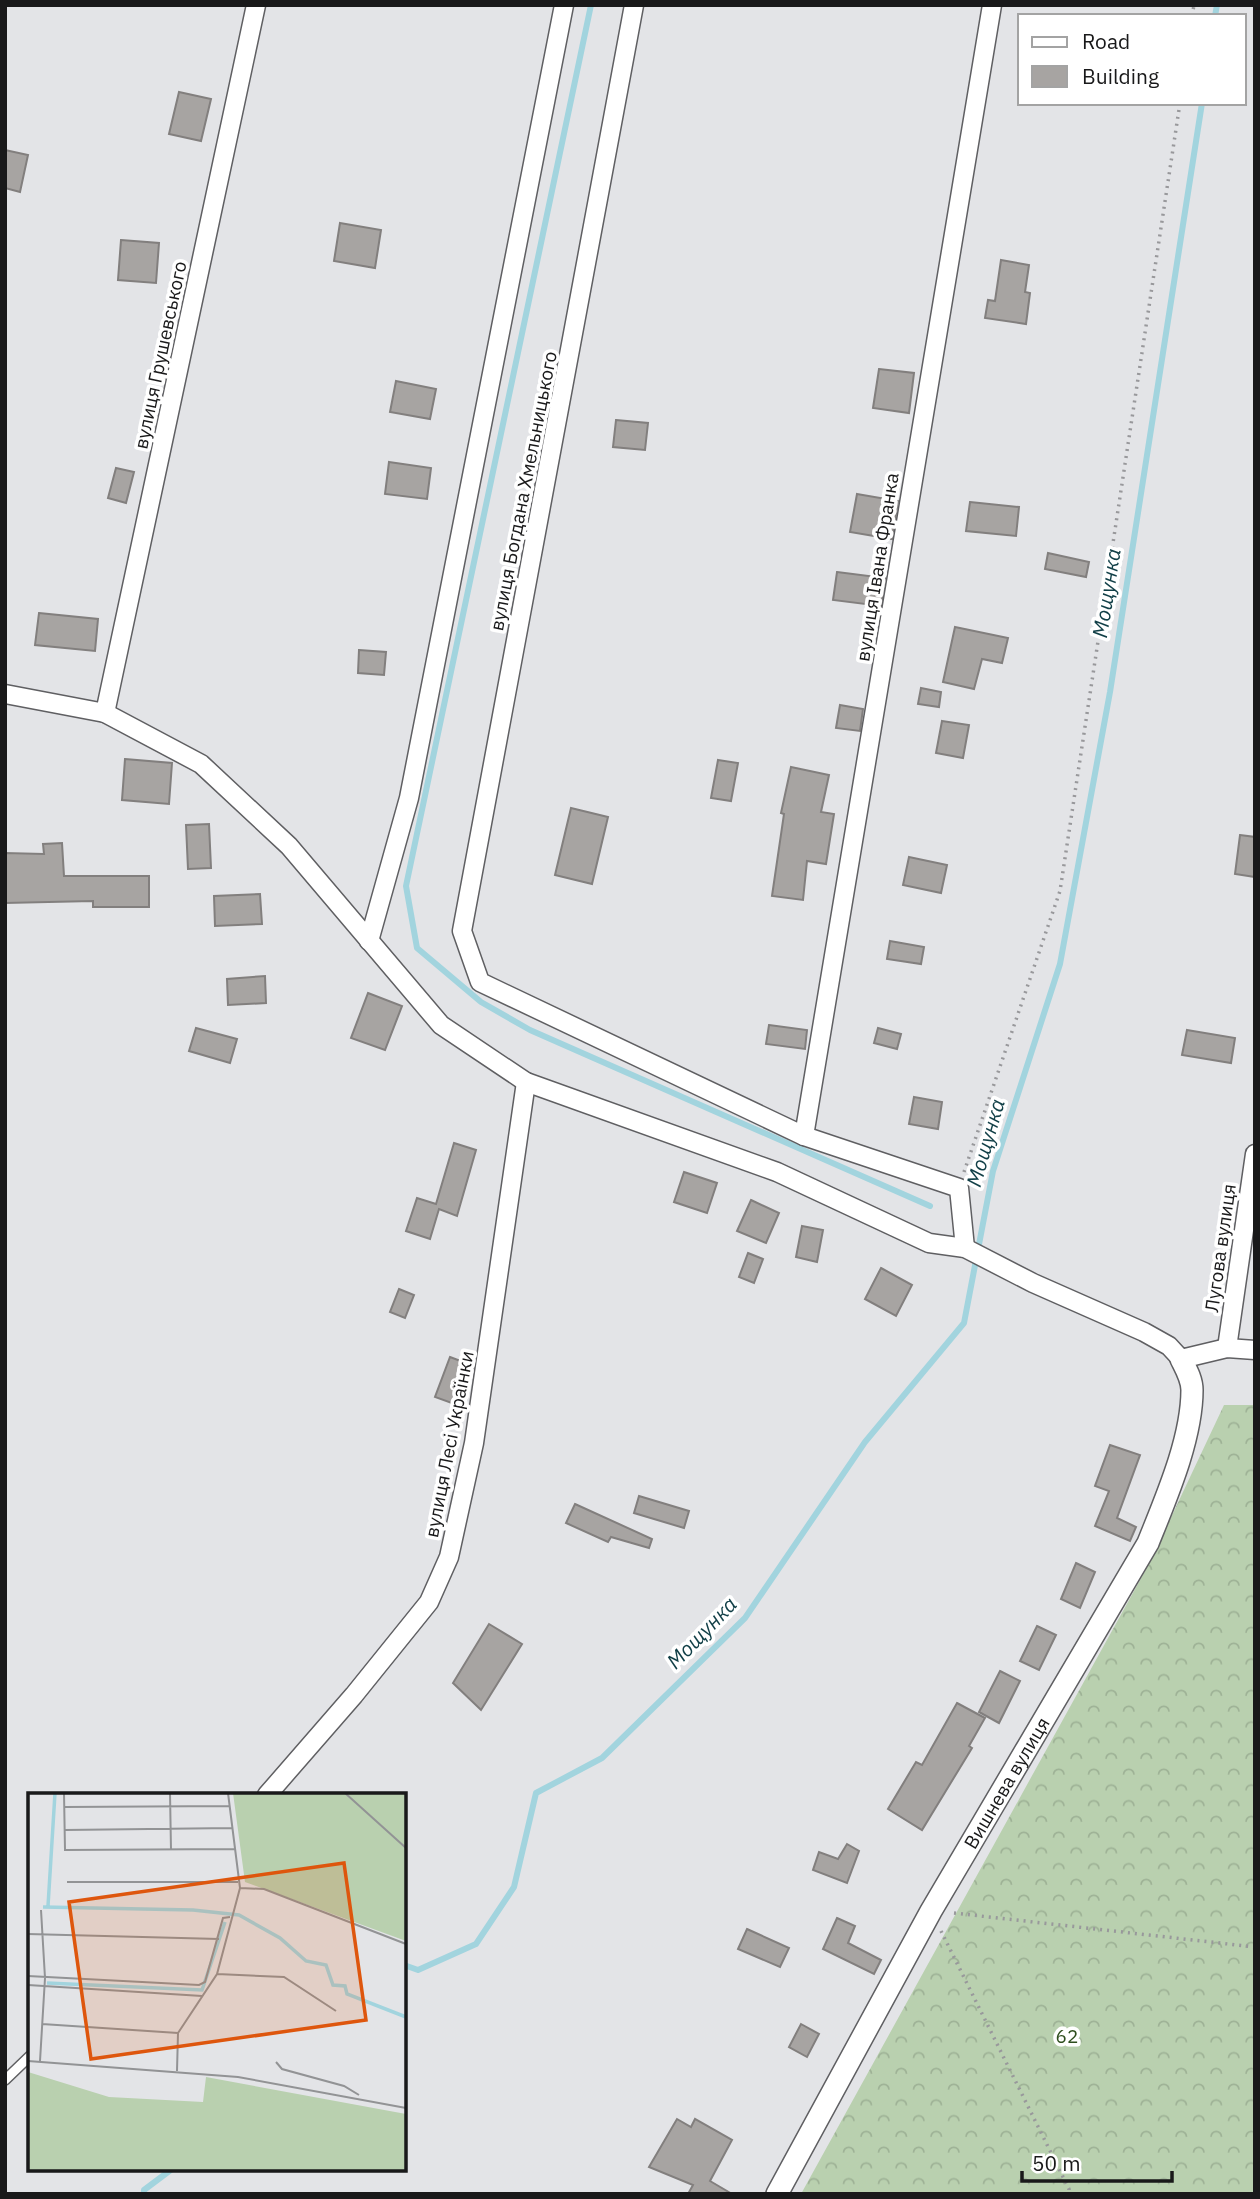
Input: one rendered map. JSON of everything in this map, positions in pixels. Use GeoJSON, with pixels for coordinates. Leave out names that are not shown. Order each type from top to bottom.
{"type":"FeatureCollection","features":[{"type":"Feature","properties":{"kind":"street","name":"вулиця Грушевського"},"geometry":{"type":"LineString","coordinates":[[105,713],[256,5]]}},
{"type":"Feature","properties":{"kind":"street"},"geometry":{"type":"LineString","coordinates":[[369,941],[409,798],[564,5]]}},
{"type":"Feature","properties":{"kind":"street","name":"вулиця Богдана Хмельницького"},"geometry":{"type":"LineString","coordinates":[[634,5],[462,931],[480,982],[804,1136]]}},
{"type":"Feature","properties":{"kind":"street","name":"вулиця Івана Франка"},"geometry":{"type":"LineString","coordinates":[[804,1136],[992,5]]}},
{"type":"Feature","properties":{"kind":"street"},"geometry":{"type":"LineString","coordinates":[[5,694],[105,713],[201,764],[289,846],[441,1025],[526,1082],[777,1172],[929,1243],[965,1248],[1032,1283],[1144,1332],[1169,1346],[1181,1359],[1227,1348],[1255,1350]]}},
{"type":"Feature","properties":{"kind":"street","name":"вулиця Лесі Українки"},"geometry":{"type":"LineString","coordinates":[[269,1793],[354,1695],[429,1602],[449,1557],[474,1443],[526,1082]]}},
{"type":"Feature","properties":{"kind":"street"},"geometry":{"type":"LineString","coordinates":[[804,1136],[959,1188],[965,1248]]}},
{"type":"Feature","properties":{"kind":"street","name":"Лугова вулиця"},"geometry":{"type":"LineString","coordinates":[[1227,1348],[1255,1154]]}},
{"type":"Feature","properties":{"kind":"street","name":"Вишнева вулиця"},"geometry":{"type":"LineString","coordinates":[[777,2194],[931,1911],[1148,1543],[1170,1488],[1187,1422],[1192,1389],[1181,1359]]}},
{"type":"Feature","properties":{"kind":"lane"},"geometry":{"type":"LineString","coordinates":[[5,2080],[28,2058]]}},
{"type":"Feature","properties":{"kind":"path"},"geometry":{"type":"LineString","coordinates":[[959,1188],[1060,891],[1180,105]]}},
{"type":"Feature","properties":{"kind":"path"},"geometry":{"type":"LineString","coordinates":[[931,1911],[1255,1947]]}},
{"type":"Feature","properties":{"kind":"path"},"geometry":{"type":"LineString","coordinates":[[931,1911],[1069,2189],[1069,2194]]}},
{"type":"Feature","properties":{"kind":"green space","name":"62"},"geometry":{"type":"Polygon","coordinates":[[[1224,1405],[1255,1405],[1255,2194],[801,2194],[1150,1562],[1224,1405]]]}},
{"type":"Feature","properties":{"kind":"building"},"geometry":{"type":"Polygon","coordinates":[[[179,92],[211,99],[201,141],[169,134],[179,92]]]}},
{"type":"Feature","properties":{"kind":"building"},"geometry":{"type":"Polygon","coordinates":[[[5,150],[28,155],[20,192],[5,188],[5,150]]]}},
{"type":"Feature","properties":{"kind":"building"},"geometry":{"type":"Polygon","coordinates":[[[340,223],[381,230],[375,268],[334,261],[340,223]]]}},
{"type":"Feature","properties":{"kind":"building"},"geometry":{"type":"Polygon","coordinates":[[[121,240],[159,243],[156,283],[118,280],[121,240]]]}},
{"type":"Feature","properties":{"kind":"building"},"geometry":{"type":"Polygon","coordinates":[[[1001,260],[1029,265],[1025,292],[1030,293],[1026,324],[985,318],[988,300],[995,301],[1001,260]]]}},
{"type":"Feature","properties":{"kind":"building"},"geometry":{"type":"Polygon","coordinates":[[[879,369],[914,373],[909,413],[873,408],[879,369]]]}},
{"type":"Feature","properties":{"kind":"building"},"geometry":{"type":"Polygon","coordinates":[[[396,381],[436,389],[430,419],[390,412],[396,381]]]}},
{"type":"Feature","properties":{"kind":"building"},"geometry":{"type":"Polygon","coordinates":[[[616,420],[648,423],[645,450],[613,447],[616,420]]]}},
{"type":"Feature","properties":{"kind":"building"},"geometry":{"type":"Polygon","coordinates":[[[389,462],[431,468],[427,499],[385,494],[389,462]]]}},
{"type":"Feature","properties":{"kind":"building"},"geometry":{"type":"Polygon","coordinates":[[[116,468],[134,472],[126,503],[108,498],[116,468]]]}},
{"type":"Feature","properties":{"kind":"building"},"geometry":{"type":"Polygon","coordinates":[[[857,494],[898,501],[892,539],[850,532],[857,494]]]}},
{"type":"Feature","properties":{"kind":"building"},"geometry":{"type":"Polygon","coordinates":[[[970,502],[1019,507],[1016,536],[966,531],[970,502]]]}},
{"type":"Feature","properties":{"kind":"building"},"geometry":{"type":"Polygon","coordinates":[[[1048,553],[1089,562],[1086,577],[1045,569],[1048,553]]]}},
{"type":"Feature","properties":{"kind":"building"},"geometry":{"type":"Polygon","coordinates":[[[837,572],[885,578],[881,606],[833,600],[837,572]]]}},
{"type":"Feature","properties":{"kind":"building"},"geometry":{"type":"Polygon","coordinates":[[[39,613],[98,619],[95,651],[35,645],[39,613]]]}},
{"type":"Feature","properties":{"kind":"building"},"geometry":{"type":"Polygon","coordinates":[[[955,627],[1008,638],[1002,663],[982,659],[974,689],[943,682],[955,627]]]}},
{"type":"Feature","properties":{"kind":"building"},"geometry":{"type":"Polygon","coordinates":[[[359,650],[386,652],[384,675],[358,673],[359,650]]]}},
{"type":"Feature","properties":{"kind":"building"},"geometry":{"type":"Polygon","coordinates":[[[921,688],[941,692],[939,707],[918,704],[921,688]]]}},
{"type":"Feature","properties":{"kind":"building"},"geometry":{"type":"Polygon","coordinates":[[[840,705],[863,709],[860,731],[836,728],[840,705]]]}},
{"type":"Feature","properties":{"kind":"building"},"geometry":{"type":"Polygon","coordinates":[[[942,721],[969,725],[963,758],[936,753],[942,721]]]}},
{"type":"Feature","properties":{"kind":"building"},"geometry":{"type":"Polygon","coordinates":[[[125,759],[172,763],[169,804],[122,800],[125,759]]]}},
{"type":"Feature","properties":{"kind":"building"},"geometry":{"type":"Polygon","coordinates":[[[718,760],[738,763],[731,801],[711,798],[718,760]]]}},
{"type":"Feature","properties":{"kind":"building"},"geometry":{"type":"Polygon","coordinates":[[[791,767],[829,775],[821,812],[834,814],[826,864],[807,861],[803,900],[772,896],[784,814],[781,813],[791,767]]]}},
{"type":"Feature","properties":{"kind":"building"},"geometry":{"type":"Polygon","coordinates":[[[571,808],[608,817],[592,884],[555,875],[571,808]]]}},
{"type":"Feature","properties":{"kind":"building"},"geometry":{"type":"Polygon","coordinates":[[[209,824],[211,868],[188,869],[186,825],[209,824]]]}},
{"type":"Feature","properties":{"kind":"building"},"geometry":{"type":"Polygon","coordinates":[[[1240,835],[1255,837],[1255,877],[1235,874],[1240,835]]]}},
{"type":"Feature","properties":{"kind":"building"},"geometry":{"type":"Polygon","coordinates":[[[62,843],[64,876],[149,876],[149,907],[93,907],[93,901],[5,903],[5,853],[44,854],[43,844],[62,843]]]}},
{"type":"Feature","properties":{"kind":"building"},"geometry":{"type":"Polygon","coordinates":[[[909,857],[947,865],[941,893],[903,885],[909,857]]]}},
{"type":"Feature","properties":{"kind":"building"},"geometry":{"type":"Polygon","coordinates":[[[260,894],[262,924],[215,926],[214,896],[260,894]]]}},
{"type":"Feature","properties":{"kind":"building"},"geometry":{"type":"Polygon","coordinates":[[[890,941],[924,947],[921,964],[887,959],[890,941]]]}},
{"type":"Feature","properties":{"kind":"building"},"geometry":{"type":"Polygon","coordinates":[[[265,976],[266,1003],[228,1005],[227,979],[265,976]]]}},
{"type":"Feature","properties":{"kind":"building"},"geometry":{"type":"Polygon","coordinates":[[[368,993],[402,1006],[385,1050],[351,1038],[368,993]]]}},
{"type":"Feature","properties":{"kind":"building"},"geometry":{"type":"Polygon","coordinates":[[[769,1025],[807,1030],[805,1049],[766,1044],[769,1025]]]}},
{"type":"Feature","properties":{"kind":"building"},"geometry":{"type":"Polygon","coordinates":[[[196,1028],[237,1039],[230,1063],[189,1051],[196,1028]]]}},
{"type":"Feature","properties":{"kind":"building"},"geometry":{"type":"Polygon","coordinates":[[[878,1028],[901,1034],[897,1049],[874,1043],[878,1028]]]}},
{"type":"Feature","properties":{"kind":"building"},"geometry":{"type":"Polygon","coordinates":[[[1187,1030],[1235,1038],[1231,1063],[1182,1055],[1187,1030]]]}},
{"type":"Feature","properties":{"kind":"building"},"geometry":{"type":"Polygon","coordinates":[[[914,1097],[942,1102],[938,1129],[909,1124],[914,1097]]]}},
{"type":"Feature","properties":{"kind":"building"},"geometry":{"type":"Polygon","coordinates":[[[454,1143],[476,1150],[457,1216],[439,1209],[430,1239],[406,1231],[417,1198],[436,1204],[454,1143]]]}},
{"type":"Feature","properties":{"kind":"building"},"geometry":{"type":"Polygon","coordinates":[[[684,1172],[717,1183],[707,1213],[674,1202],[684,1172]]]}},
{"type":"Feature","properties":{"kind":"building"},"geometry":{"type":"Polygon","coordinates":[[[751,1200],[779,1213],[766,1243],[737,1231],[751,1200]]]}},
{"type":"Feature","properties":{"kind":"building"},"geometry":{"type":"Polygon","coordinates":[[[802,1226],[823,1230],[817,1262],[796,1257],[802,1226]]]}},
{"type":"Feature","properties":{"kind":"building"},"geometry":{"type":"Polygon","coordinates":[[[748,1253],[763,1259],[754,1283],[739,1277],[748,1253]]]}},
{"type":"Feature","properties":{"kind":"building"},"geometry":{"type":"Polygon","coordinates":[[[881,1268],[912,1285],[896,1316],[865,1299],[881,1268]]]}},
{"type":"Feature","properties":{"kind":"building"},"geometry":{"type":"Polygon","coordinates":[[[399,1289],[414,1295],[405,1318],[390,1312],[399,1289]]]}},
{"type":"Feature","properties":{"kind":"building"},"geometry":{"type":"Polygon","coordinates":[[[450,1357],[474,1366],[460,1406],[435,1397],[450,1357]]]}},
{"type":"Feature","properties":{"kind":"building"},"geometry":{"type":"Polygon","coordinates":[[[1110,1445],[1140,1455],[1117,1518],[1136,1527],[1130,1541],[1095,1526],[1109,1491],[1095,1486],[1110,1445]]]}},
{"type":"Feature","properties":{"kind":"building"},"geometry":{"type":"Polygon","coordinates":[[[639,1496],[689,1511],[684,1528],[634,1513],[639,1496]]]}},
{"type":"Feature","properties":{"kind":"building"},"geometry":{"type":"Polygon","coordinates":[[[575,1504],[652,1539],[649,1548],[611,1537],[608,1542],[566,1523],[575,1504]]]}},
{"type":"Feature","properties":{"kind":"building"},"geometry":{"type":"Polygon","coordinates":[[[1076,1563],[1095,1572],[1080,1608],[1061,1599],[1076,1563]]]}},
{"type":"Feature","properties":{"kind":"building"},"geometry":{"type":"Polygon","coordinates":[[[489,1624],[522,1644],[481,1710],[453,1683],[489,1624]]]}},
{"type":"Feature","properties":{"kind":"building"},"geometry":{"type":"Polygon","coordinates":[[[1037,1626],[1056,1635],[1039,1670],[1020,1661],[1037,1626]]]}},
{"type":"Feature","properties":{"kind":"building"},"geometry":{"type":"Polygon","coordinates":[[[1000,1671],[1020,1681],[999,1723],[979,1712],[1000,1671]]]}},
{"type":"Feature","properties":{"kind":"building"},"geometry":{"type":"Polygon","coordinates":[[[957,1703],[985,1718],[969,1746],[972,1748],[922,1830],[888,1809],[916,1762],[922,1765],[957,1703]]]}},
{"type":"Feature","properties":{"kind":"building"},"geometry":{"type":"Polygon","coordinates":[[[847,1844],[859,1851],[847,1883],[813,1870],[819,1852],[838,1859],[847,1844]]]}},
{"type":"Feature","properties":{"kind":"building"},"geometry":{"type":"Polygon","coordinates":[[[837,1918],[855,1926],[848,1943],[881,1960],[874,1974],[823,1949],[837,1918]]]}},
{"type":"Feature","properties":{"kind":"building"},"geometry":{"type":"Polygon","coordinates":[[[747,1929],[789,1948],[780,1967],[738,1949],[747,1929]]]}},
{"type":"Feature","properties":{"kind":"building"},"geometry":{"type":"Polygon","coordinates":[[[801,2024],[819,2034],[807,2057],[789,2047],[801,2024]]]}},
{"type":"Feature","properties":{"kind":"building"},"geometry":{"type":"Polygon","coordinates":[[[677,2119],[691,2127],[695,2119],[732,2140],[710,2181],[732,2194],[688,2194],[693,2185],[649,2167],[677,2119]]]}},
{"type":"Feature","properties":{"kind":"waterway"},"geometry":{"type":"LineString","coordinates":[[591,5],[406,886],[417,948],[481,1002],[530,1030],[930,1206]]}},
{"type":"Feature","properties":{"kind":"waterway","name":"Мощунка"},"geometry":{"type":"LineString","coordinates":[[1215,14],[1217,5]]}},
{"type":"Feature","properties":{"kind":"waterway","name":"Мощунка"},"geometry":{"type":"LineString","coordinates":[[406,1966],[418,1970],[476,1944],[514,1887],[536,1793],[602,1758],[745,1618],[865,1442],[964,1323],[993,1171],[1060,964],[1110,692],[1202,105]]}},
{"type":"Feature","properties":{"kind":"waterway","name":"Мощунка"},"geometry":{"type":"LineString","coordinates":[[144,2194],[144,2190],[169,2171]]}}]}
